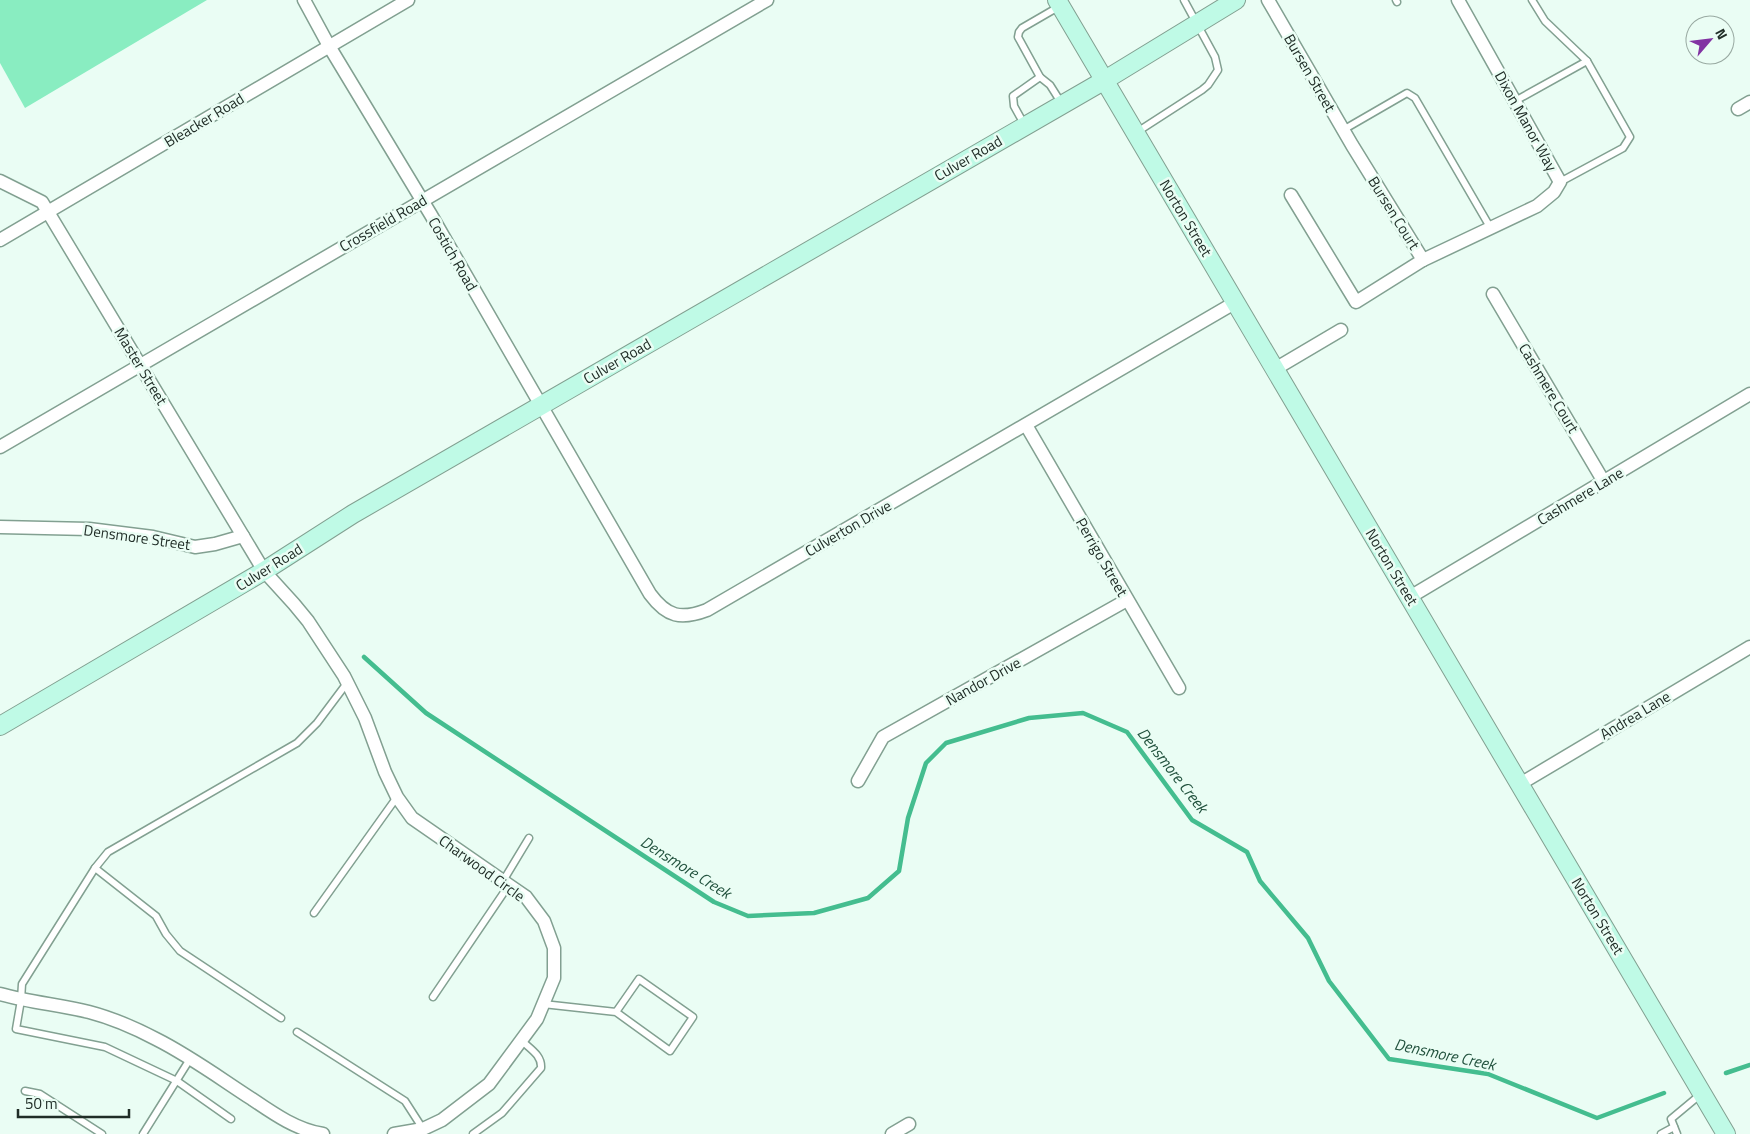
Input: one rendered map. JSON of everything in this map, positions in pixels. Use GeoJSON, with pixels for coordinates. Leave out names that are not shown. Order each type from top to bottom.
{"type":"FeatureCollection","features":[{"type":"Feature","properties":{"kind":"main road","name":"Culver Road"},"geometry":{"type":"LineString","coordinates":[[0,726],[264,571],[353,514],[1105,80],[1236,0]]}},
{"type":"Feature","properties":{"kind":"main road","name":"Norton Street"},"geometry":{"type":"LineString","coordinates":[[1059,3],[1726,1134]]}},
{"type":"Feature","properties":{"kind":"street","name":"Costich Road"},"geometry":{"type":"LineString","coordinates":[[304,0],[329,46],[422,200],[540,405]]}},
{"type":"Feature","properties":{"kind":"street","name":"Bleacker Road"},"geometry":{"type":"LineString","coordinates":[[0,240],[408,0]]}},
{"type":"Feature","properties":{"kind":"street","name":"Crossfield Road"},"geometry":{"type":"LineString","coordinates":[[0,447],[767,0]]}},
{"type":"Feature","properties":{"kind":"street","name":"Bursen Street"},"geometry":{"type":"LineString","coordinates":[[1268,0],[1352,145]]}},
{"type":"Feature","properties":{"kind":"street","name":"Dixon Manor Way"},"geometry":{"type":"LineString","coordinates":[[1423,260],[1537,206],[1554,192],[1560,182],[1458,0]]}},
{"type":"Feature","properties":{"kind":"street"},"geometry":{"type":"LineString","coordinates":[[1738,109],[1750,102]]}},
{"type":"Feature","properties":{"kind":"street","name":"Bursen Court"},"geometry":{"type":"LineString","coordinates":[[1291,195],[1356,302],[1423,260],[1352,145]]}},
{"type":"Feature","properties":{"kind":"street","name":"Master Street"},"geometry":{"type":"LineString","coordinates":[[0,181],[42,202],[264,571]]}},
{"type":"Feature","properties":{"kind":"street","name":"Cashmere Court"},"geometry":{"type":"LineString","coordinates":[[1493,294],[1604,482]]}},
{"type":"Feature","properties":{"kind":"street","name":"Culverton Drive"},"geometry":{"type":"LineString","coordinates":[[540,405],[650,594],[664,610],[680,616],[688,616],[707,610],[1236,302]]}},
{"type":"Feature","properties":{"kind":"street"},"geometry":{"type":"LineString","coordinates":[[1275,369],[1341,330]]}},
{"type":"Feature","properties":{"kind":"street","name":"Cashmere Lane"},"geometry":{"type":"LineString","coordinates":[[1410,597],[1750,394]]}},
{"type":"Feature","properties":{"kind":"street","name":"Perrigo Street"},"geometry":{"type":"LineString","coordinates":[[1026,425],[1180,688]]}},
{"type":"Feature","properties":{"kind":"street","name":"Densmore Street"},"geometry":{"type":"LineString","coordinates":[[0,527],[89,529],[153,536],[194,547],[215,544],[243,536]]}},
{"type":"Feature","properties":{"kind":"street","name":"Charwood Circle"},"geometry":{"type":"LineString","coordinates":[[264,571],[308,621],[347,683],[366,718],[385,772],[397,797],[412,818],[526,897],[544,921],[554,948],[554,978],[537,1019],[488,1084],[448,1116],[430,1127],[394,1134]]}},
{"type":"Feature","properties":{"kind":"street","name":"Nandor Drive"},"geometry":{"type":"LineString","coordinates":[[858,781],[883,737],[1127,600]]}},
{"type":"Feature","properties":{"kind":"street","name":"Andrea Lane"},"geometry":{"type":"LineString","coordinates":[[1520,784],[1750,647]]}},
{"type":"Feature","properties":{"kind":"street"},"geometry":{"type":"LineString","coordinates":[[0,994],[21,1000],[90,1012],[156,1038],[278,1116],[309,1132],[323,1134]]}},
{"type":"Feature","properties":{"kind":"street"},"geometry":{"type":"LineString","coordinates":[[892,1134],[909,1124]]}},
{"type":"Feature","properties":{"kind":"lane"},"geometry":{"type":"LineString","coordinates":[[1136,132],[1202,90],[1208,85],[1218,70],[1215,57],[1184,0]]}},
{"type":"Feature","properties":{"kind":"lane"},"geometry":{"type":"LineString","coordinates":[[1532,0],[1545,21],[1587,61],[1630,137],[1623,148],[1560,182]]}},
{"type":"Feature","properties":{"kind":"lane"},"geometry":{"type":"LineString","coordinates":[[1059,3],[1022,28],[1018,37],[1040,77],[1050,85],[1062,104]]}},
{"type":"Feature","properties":{"kind":"lane"},"geometry":{"type":"LineString","coordinates":[[1515,101],[1587,61]]}},
{"type":"Feature","properties":{"kind":"lane"},"geometry":{"type":"LineString","coordinates":[[1025,125],[1014,106],[1013,96],[1040,77]]}},
{"type":"Feature","properties":{"kind":"lane"},"geometry":{"type":"LineString","coordinates":[[1343,130],[1408,93],[1415,98],[1490,227]]}},
{"type":"Feature","properties":{"kind":"lane"},"geometry":{"type":"LineString","coordinates":[[231,1119],[177,1081],[105,1047],[16,1030],[22,984],[95,868],[108,852],[155,827],[296,743],[317,724],[347,683]]}},
{"type":"Feature","properties":{"kind":"lane"},"geometry":{"type":"LineString","coordinates":[[314,913],[397,797]]}},
{"type":"Feature","properties":{"kind":"lane"},"geometry":{"type":"LineString","coordinates":[[433,997],[506,883],[529,838]]}},
{"type":"Feature","properties":{"kind":"lane"},"geometry":{"type":"LineString","coordinates":[[95,868],[156,916],[166,934],[180,951],[281,1018]]}},
{"type":"Feature","properties":{"kind":"lane"},"geometry":{"type":"LineString","coordinates":[[543,1004],[616,1012],[670,1051],[693,1017],[639,979],[616,1012]]}},
{"type":"Feature","properties":{"kind":"lane"},"geometry":{"type":"LineString","coordinates":[[297,1032],[405,1102],[430,1127]]}},
{"type":"Feature","properties":{"kind":"lane"},"geometry":{"type":"LineString","coordinates":[[473,1134],[502,1113],[541,1068],[542,1060],[521,1040]]}},
{"type":"Feature","properties":{"kind":"lane"},"geometry":{"type":"LineString","coordinates":[[143,1134],[190,1059]]}},
{"type":"Feature","properties":{"kind":"lane"},"geometry":{"type":"LineString","coordinates":[[26,1091],[40,1094],[102,1134]]}},
{"type":"Feature","properties":{"kind":"lane"},"geometry":{"type":"LineString","coordinates":[[1661,1134],[1676,1131],[1671,1119],[1702,1094]]}},
{"type":"Feature","properties":{"kind":"green space"},"geometry":{"type":"Polygon","coordinates":[[[0,0],[207,0],[25,108],[0,63],[0,0]]]}},
{"type":"Feature","properties":{"kind":"waterway","name":"Densmore Creek"},"geometry":{"type":"LineString","coordinates":[[364,657],[426,713],[714,902],[748,916],[814,913],[868,898],[899,871],[908,818],[926,763],[946,743],[1029,718],[1083,713],[1127,732],[1192,820],[1247,852],[1260,881],[1308,938],[1329,981],[1389,1059],[1488,1074],[1597,1118],[1664,1093]]}},
{"type":"Feature","properties":{"kind":"waterway","name":"Densmore Creek"},"geometry":{"type":"LineString","coordinates":[[1726,1073],[1750,1065]]}}]}
